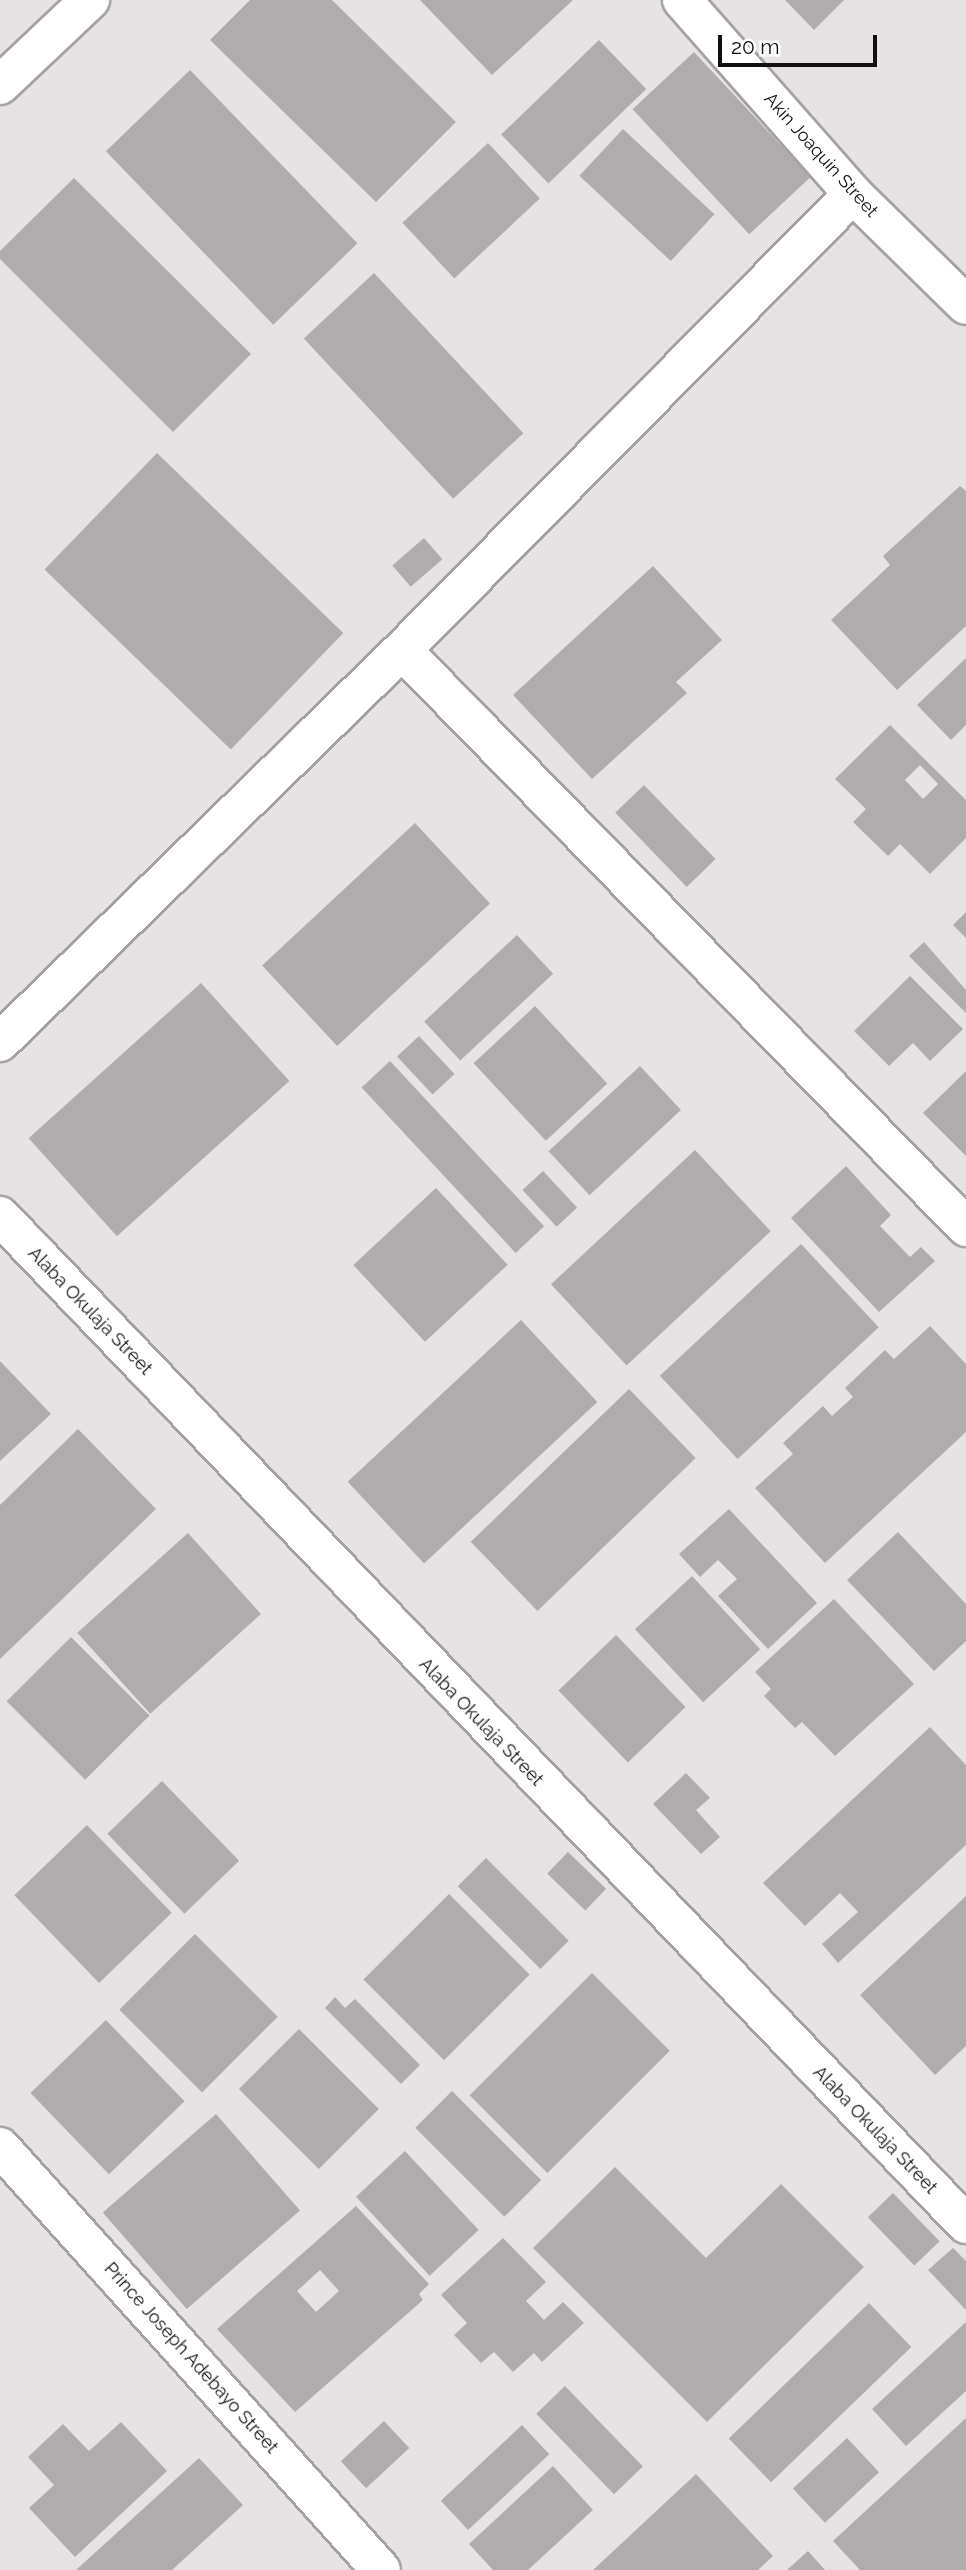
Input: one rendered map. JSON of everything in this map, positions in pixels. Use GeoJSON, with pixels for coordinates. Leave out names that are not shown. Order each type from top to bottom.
{"type":"FeatureCollection","features":[{"type":"Feature","properties":{"kind":"street"},"geometry":{"type":"LineString","coordinates":[[0,85],[90,0]]}},
{"type":"Feature","properties":{"kind":"street","name":"Akin Joaquin Street"},"geometry":{"type":"LineString","coordinates":[[682,0],[853,194],[966,304]]}},
{"type":"Feature","properties":{"kind":"street"},"geometry":{"type":"LineString","coordinates":[[0,1042],[402,650],[853,194]]}},
{"type":"Feature","properties":{"kind":"street"},"geometry":{"type":"LineString","coordinates":[[402,650],[966,1227]]}},
{"type":"Feature","properties":{"kind":"street","name":"Alaba Okulaja Street"},"geometry":{"type":"LineString","coordinates":[[0,1216],[966,2224]]}},
{"type":"Feature","properties":{"kind":"street","name":"Prince Joseph Adebayo Street"},"geometry":{"type":"LineString","coordinates":[[4,2159],[381,2570]]}},
{"type":"Feature","properties":{"kind":"building"},"geometry":{"type":"Polygon","coordinates":[[[250,0],[332,0],[456,122],[376,202],[210,40],[250,0]]]}},
{"type":"Feature","properties":{"kind":"building"},"geometry":{"type":"Polygon","coordinates":[[[420,0],[573,0],[492,75],[420,0]]]}},
{"type":"Feature","properties":{"kind":"building"},"geometry":{"type":"Polygon","coordinates":[[[785,0],[844,0],[814,30],[785,0]]]}},
{"type":"Feature","properties":{"kind":"building"},"geometry":{"type":"Polygon","coordinates":[[[599,40],[646,89],[548,183],[501,134],[599,40]]]}},
{"type":"Feature","properties":{"kind":"building"},"geometry":{"type":"Polygon","coordinates":[[[694,52],[811,177],[749,234],[633,109],[694,52]]]}},
{"type":"Feature","properties":{"kind":"building"},"geometry":{"type":"Polygon","coordinates":[[[190,70],[357,243],[273,325],[106,151],[190,70]]]}},
{"type":"Feature","properties":{"kind":"building"},"geometry":{"type":"Polygon","coordinates":[[[623,129],[714,214],[671,261],[579,176],[623,129]]]}},
{"type":"Feature","properties":{"kind":"building"},"geometry":{"type":"Polygon","coordinates":[[[488,143],[540,199],[454,278],[402,223],[488,143]]]}},
{"type":"Feature","properties":{"kind":"building"},"geometry":{"type":"Polygon","coordinates":[[[74,178],[251,354],[173,432],[0,259],[0,251],[74,178]]]}},
{"type":"Feature","properties":{"kind":"building"},"geometry":{"type":"Polygon","coordinates":[[[374,273],[523,433],[453,499],[304,338],[374,273]]]}},
{"type":"Feature","properties":{"kind":"building"},"geometry":{"type":"Polygon","coordinates":[[[157,453],[343,633],[231,749],[44,570],[157,453]]]}},
{"type":"Feature","properties":{"kind":"building"},"geometry":{"type":"Polygon","coordinates":[[[960,486],[966,491],[966,626],[897,690],[831,620],[890,565],[883,556],[960,486]]]}},
{"type":"Feature","properties":{"kind":"building"},"geometry":{"type":"Polygon","coordinates":[[[424,538],[442,559],[411,587],[392,566],[424,538]]]}},
{"type":"Feature","properties":{"kind":"building"},"geometry":{"type":"Polygon","coordinates":[[[653,566],[722,640],[676,682],[687,693],[592,779],[513,695],[653,566]]]}},
{"type":"Feature","properties":{"kind":"building"},"geometry":{"type":"Polygon","coordinates":[[[966,658],[966,725],[951,740],[917,705],[966,658]]]}},
{"type":"Feature","properties":{"kind":"building"},"geometry":{"type":"Polygon","coordinates":[[[890,725],[966,800],[966,838],[930,874],[900,844],[888,856],[853,822],[866,809],[835,779],[890,725]],[[920,765],[905,780],[923,799],[938,784],[920,765]]]}},
{"type":"Feature","properties":{"kind":"building"},"geometry":{"type":"Polygon","coordinates":[[[644,785],[716,859],[687,887],[615,813],[644,785]]]}},
{"type":"Feature","properties":{"kind":"building"},"geometry":{"type":"Polygon","coordinates":[[[415,823],[490,903],[337,1046],[262,966],[415,823]]]}},
{"type":"Feature","properties":{"kind":"building"},"geometry":{"type":"Polygon","coordinates":[[[966,912],[966,938],[953,925],[966,912]]]}},
{"type":"Feature","properties":{"kind":"building"},"geometry":{"type":"Polygon","coordinates":[[[517,935],[553,974],[460,1060],[424,1022],[517,935]]]}},
{"type":"Feature","properties":{"kind":"building"},"geometry":{"type":"Polygon","coordinates":[[[924,942],[966,990],[966,1013],[909,956],[924,942]]]}},
{"type":"Feature","properties":{"kind":"building"},"geometry":{"type":"Polygon","coordinates":[[[910,976],[963,1029],[930,1061],[913,1043],[889,1066],[854,1031],[910,976]]]}},
{"type":"Feature","properties":{"kind":"building"},"geometry":{"type":"Polygon","coordinates":[[[201,983],[289,1081],[117,1236],[29,1138],[201,983]]]}},
{"type":"Feature","properties":{"kind":"building"},"geometry":{"type":"Polygon","coordinates":[[[535,1006],[607,1084],[546,1141],[474,1063],[535,1006]]]}},
{"type":"Feature","properties":{"kind":"building"},"geometry":{"type":"Polygon","coordinates":[[[419,1036],[454,1074],[433,1094],[397,1056],[419,1036]]]}},
{"type":"Feature","properties":{"kind":"building"},"geometry":{"type":"Polygon","coordinates":[[[390,1061],[544,1226],[516,1253],[361,1088],[390,1061]]]}},
{"type":"Feature","properties":{"kind":"building"},"geometry":{"type":"Polygon","coordinates":[[[640,1066],[681,1110],[590,1195],[549,1151],[640,1066]]]}},
{"type":"Feature","properties":{"kind":"building"},"geometry":{"type":"Polygon","coordinates":[[[966,1071],[966,1156],[923,1113],[966,1071]]]}},
{"type":"Feature","properties":{"kind":"building"},"geometry":{"type":"Polygon","coordinates":[[[695,1150],[771,1231],[627,1366],[551,1284],[695,1150]]]}},
{"type":"Feature","properties":{"kind":"building"},"geometry":{"type":"Polygon","coordinates":[[[846,1166],[891,1215],[880,1226],[910,1257],[921,1247],[935,1261],[879,1312],[791,1218],[846,1166]]]}},
{"type":"Feature","properties":{"kind":"building"},"geometry":{"type":"Polygon","coordinates":[[[543,1171],[577,1208],[557,1227],[523,1190],[543,1171]]]}},
{"type":"Feature","properties":{"kind":"building"},"geometry":{"type":"Polygon","coordinates":[[[436,1188],[508,1265],[425,1342],[353,1265],[436,1188]]]}},
{"type":"Feature","properties":{"kind":"building"},"geometry":{"type":"Polygon","coordinates":[[[801,1244],[879,1327],[738,1459],[660,1376],[801,1244]]]}},
{"type":"Feature","properties":{"kind":"building"},"geometry":{"type":"Polygon","coordinates":[[[521,1320],[597,1402],[424,1564],[348,1482],[521,1320]]]}},
{"type":"Feature","properties":{"kind":"building"},"geometry":{"type":"Polygon","coordinates":[[[930,1326],[966,1364],[966,1432],[825,1563],[755,1488],[793,1454],[783,1443],[823,1406],[832,1416],[853,1397],[845,1388],[885,1350],[894,1359],[930,1326]]]}},
{"type":"Feature","properties":{"kind":"building"},"geometry":{"type":"Polygon","coordinates":[[[0,1361],[51,1414],[0,1461],[0,1361]]]}},
{"type":"Feature","properties":{"kind":"building"},"geometry":{"type":"Polygon","coordinates":[[[629,1389],[696,1458],[537,1611],[471,1542],[629,1389]]]}},
{"type":"Feature","properties":{"kind":"building"},"geometry":{"type":"Polygon","coordinates":[[[78,1429],[156,1509],[0,1659],[0,1505],[78,1429]]]}},
{"type":"Feature","properties":{"kind":"building"},"geometry":{"type":"Polygon","coordinates":[[[729,1509],[817,1603],[768,1649],[718,1596],[737,1579],[718,1560],[700,1577],[679,1554],[729,1509]]]}},
{"type":"Feature","properties":{"kind":"building"},"geometry":{"type":"Polygon","coordinates":[[[898,1532],[966,1604],[966,1641],[934,1671],[847,1580],[898,1532]]]}},
{"type":"Feature","properties":{"kind":"building"},"geometry":{"type":"Polygon","coordinates":[[[188,1533],[261,1614],[150,1714],[77,1633],[188,1533]]]}},
{"type":"Feature","properties":{"kind":"building"},"geometry":{"type":"Polygon","coordinates":[[[692,1576],[760,1649],[703,1702],[635,1629],[692,1576]]]}},
{"type":"Feature","properties":{"kind":"building"},"geometry":{"type":"Polygon","coordinates":[[[834,1599],[914,1684],[835,1756],[802,1722],[795,1728],[764,1696],[771,1689],[755,1672],[834,1599]]]}},
{"type":"Feature","properties":{"kind":"building"},"geometry":{"type":"Polygon","coordinates":[[[616,1635],[685,1707],[628,1763],[558,1691],[616,1635]]]}},
{"type":"Feature","properties":{"kind":"building"},"geometry":{"type":"Polygon","coordinates":[[[71,1637],[149,1715],[85,1780],[7,1701],[71,1637]]]}},
{"type":"Feature","properties":{"kind":"building"},"geometry":{"type":"Polygon","coordinates":[[[930,1727],[966,1765],[966,1845],[838,1963],[822,1944],[858,1912],[840,1893],[805,1926],[763,1883],[930,1727]]]}},
{"type":"Feature","properties":{"kind":"building"},"geometry":{"type":"Polygon","coordinates":[[[686,1773],[710,1798],[696,1810],[720,1837],[701,1854],[653,1804],[686,1773]]]}},
{"type":"Feature","properties":{"kind":"building"},"geometry":{"type":"Polygon","coordinates":[[[162,1781],[239,1861],[184,1914],[107,1834],[162,1781]]]}},
{"type":"Feature","properties":{"kind":"building"},"geometry":{"type":"Polygon","coordinates":[[[87,1825],[172,1913],[99,1983],[14,1895],[87,1825]]]}},
{"type":"Feature","properties":{"kind":"building"},"geometry":{"type":"Polygon","coordinates":[[[568,1852],[606,1889],[585,1910],[547,1874],[568,1852]]]}},
{"type":"Feature","properties":{"kind":"building"},"geometry":{"type":"Polygon","coordinates":[[[486,1858],[569,1941],[540,1969],[458,1886],[486,1858]]]}},
{"type":"Feature","properties":{"kind":"building"},"geometry":{"type":"Polygon","coordinates":[[[449,1894],[530,1975],[444,2060],[363,1980],[449,1894]]]}},
{"type":"Feature","properties":{"kind":"building"},"geometry":{"type":"Polygon","coordinates":[[[966,1896],[966,2046],[935,2075],[860,1995],[966,1896]]]}},
{"type":"Feature","properties":{"kind":"building"},"geometry":{"type":"Polygon","coordinates":[[[195,1934],[278,2017],[202,2092],[119,2010],[195,1934]]]}},
{"type":"Feature","properties":{"kind":"building"},"geometry":{"type":"Polygon","coordinates":[[[592,1973],[670,2051],[547,2173],[470,2095],[592,1973]]]}},
{"type":"Feature","properties":{"kind":"building"},"geometry":{"type":"Polygon","coordinates":[[[335,1997],[345,2008],[355,1999],[420,2065],[401,2084],[325,2008],[335,1997]]]}},
{"type":"Feature","properties":{"kind":"building"},"geometry":{"type":"Polygon","coordinates":[[[106,2020],[184,2101],[109,2174],[30,2093],[106,2020]]]}},
{"type":"Feature","properties":{"kind":"building"},"geometry":{"type":"Polygon","coordinates":[[[299,2029],[379,2109],[319,2169],[239,2089],[299,2029]]]}},
{"type":"Feature","properties":{"kind":"building"},"geometry":{"type":"Polygon","coordinates":[[[452,2091],[541,2180],[504,2217],[415,2128],[452,2091]]]}},
{"type":"Feature","properties":{"kind":"building"},"geometry":{"type":"Polygon","coordinates":[[[216,2114],[300,2211],[187,2309],[103,2212],[216,2114]]]}},
{"type":"Feature","properties":{"kind":"building"},"geometry":{"type":"Polygon","coordinates":[[[405,2151],[479,2230],[430,2276],[356,2197],[405,2151]]]}},
{"type":"Feature","properties":{"kind":"building"},"geometry":{"type":"Polygon","coordinates":[[[615,2167],[706,2258],[781,2184],[864,2267],[707,2422],[533,2248],[615,2167]]]}},
{"type":"Feature","properties":{"kind":"building"},"geometry":{"type":"Polygon","coordinates":[[[893,2193],[940,2241],[914,2266],[868,2217],[893,2193]]]}},
{"type":"Feature","properties":{"kind":"building"},"geometry":{"type":"Polygon","coordinates":[[[356,2206],[429,2284],[419,2294],[423,2300],[295,2412],[217,2329],[356,2206]],[[320,2270],[297,2291],[316,2312],[339,2291],[320,2270]]]}},
{"type":"Feature","properties":{"kind":"building"},"geometry":{"type":"Polygon","coordinates":[[[503,2238],[546,2282],[526,2301],[544,2320],[563,2302],[584,2323],[542,2362],[534,2353],[513,2372],[494,2352],[481,2363],[454,2335],[467,2323],[441,2295],[503,2238]]]}},
{"type":"Feature","properties":{"kind":"building"},"geometry":{"type":"Polygon","coordinates":[[[953,2248],[966,2261],[966,2310],[928,2270],[953,2248]]]}},
{"type":"Feature","properties":{"kind":"building"},"geometry":{"type":"Polygon","coordinates":[[[869,2303],[911,2347],[771,2482],[729,2438],[869,2303]]]}},
{"type":"Feature","properties":{"kind":"building"},"geometry":{"type":"Polygon","coordinates":[[[966,2322],[966,2391],[906,2446],[872,2409],[966,2322]]]}},
{"type":"Feature","properties":{"kind":"building"},"geometry":{"type":"Polygon","coordinates":[[[565,2386],[643,2467],[614,2494],[536,2414],[565,2386]]]}},
{"type":"Feature","properties":{"kind":"building"},"geometry":{"type":"Polygon","coordinates":[[[966,2418],[966,2570],[860,2570],[833,2541],[966,2418]]]}},
{"type":"Feature","properties":{"kind":"building"},"geometry":{"type":"Polygon","coordinates":[[[384,2421],[409,2448],[366,2488],[341,2461],[384,2421]]]}},
{"type":"Feature","properties":{"kind":"building"},"geometry":{"type":"Polygon","coordinates":[[[121,2422],[167,2471],[75,2557],[29,2508],[54,2485],[28,2457],[63,2424],[89,2451],[121,2422]]]}},
{"type":"Feature","properties":{"kind":"building"},"geometry":{"type":"Polygon","coordinates":[[[522,2425],[549,2454],[468,2530],[441,2501],[522,2425]]]}},
{"type":"Feature","properties":{"kind":"building"},"geometry":{"type":"Polygon","coordinates":[[[847,2438],[879,2472],[825,2523],[793,2488],[847,2438]]]}},
{"type":"Feature","properties":{"kind":"building"},"geometry":{"type":"Polygon","coordinates":[[[199,2458],[243,2505],[172,2570],[76,2570],[199,2458]]]}},
{"type":"Feature","properties":{"kind":"building"},"geometry":{"type":"Polygon","coordinates":[[[553,2466],[593,2510],[528,2570],[493,2570],[469,2544],[553,2466]]]}},
{"type":"Feature","properties":{"kind":"building"},"geometry":{"type":"Polygon","coordinates":[[[696,2474],[773,2556],[758,2570],[593,2570],[696,2474]]]}},
{"type":"Feature","properties":{"kind":"building"},"geometry":{"type":"Polygon","coordinates":[[[808,2551],[825,2570],[787,2570],[808,2551]]]}}]}
